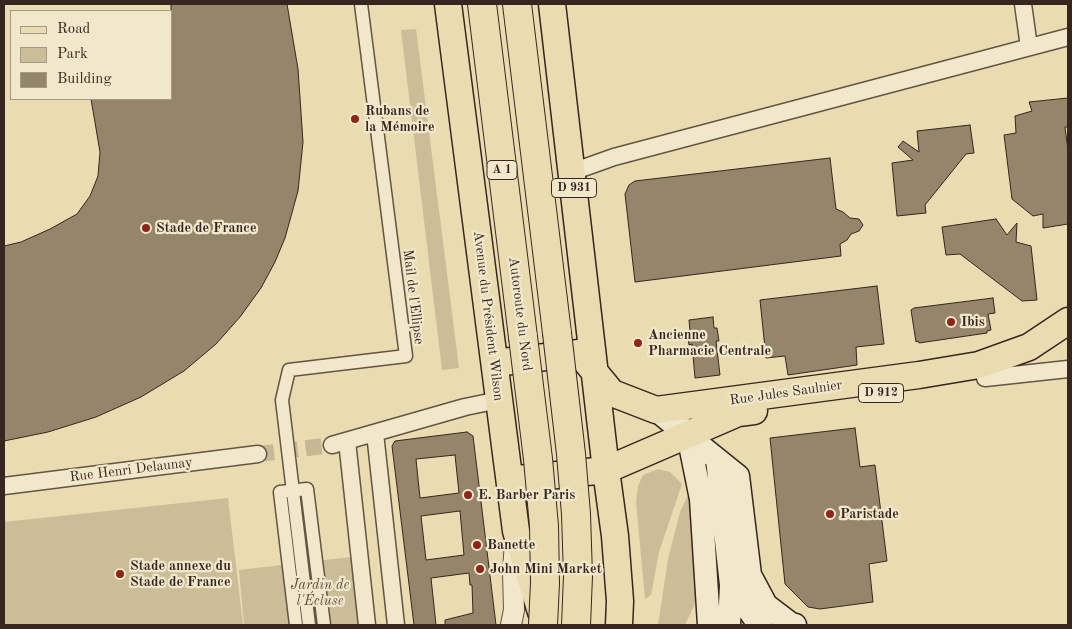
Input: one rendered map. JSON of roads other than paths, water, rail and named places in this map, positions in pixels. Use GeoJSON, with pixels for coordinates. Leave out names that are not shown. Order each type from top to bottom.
{"type":"FeatureCollection","features":[{"type":"Feature","properties":{"kind":"highway","name":"Autoroute du Nord"},"geometry":{"type":"LineString","coordinates":[[482,4],[539,468],[544,526],[544,625]]}},
{"type":"Feature","properties":{"kind":"highway","name":"A 1"},"geometry":{"type":"LineString","coordinates":[[517,4],[571,454],[576,514],[578,576],[576,625]]}},
{"type":"Feature","properties":{"kind":"main road","name":"Avenue du Président Wilson"},"geometry":{"type":"LineString","coordinates":[[448,4],[516,532],[544,625]]}},
{"type":"Feature","properties":{"kind":"main road","name":"D 931"},"geometry":{"type":"LineString","coordinates":[[552,4],[595,372]]}},
{"type":"Feature","properties":{"kind":"main road","name":"Rue Jules Saulnier"},"geometry":{"type":"LineString","coordinates":[[595,372],[612,393],[656,410],[684,407],[979,365],[1029,346],[1068,321]]}},
{"type":"Feature","properties":{"kind":"main road","name":"Rue Jules Saulnier"},"geometry":{"type":"LineString","coordinates":[[606,470],[738,413],[919,389],[985,378],[1040,355],[1068,336]]}},
{"type":"Feature","properties":{"kind":"main road","name":"D 912"},"geometry":{"type":"LineString","coordinates":[[495,363],[579,353],[595,372]]}},
{"type":"Feature","properties":{"kind":"main road"},"geometry":{"type":"LineString","coordinates":[[595,372],[615,536],[620,601],[619,625]]}},
{"type":"Feature","properties":{"kind":"main road"},"geometry":{"type":"LineString","coordinates":[[684,407],[701,498],[707,623]]}},
{"type":"Feature","properties":{"kind":"main road"},"geometry":{"type":"LineString","coordinates":[[656,410],[738,476],[750,575],[766,605],[795,625]]}},
{"type":"Feature","properties":{"kind":"main road"},"geometry":{"type":"LineString","coordinates":[[717,459],[731,585],[729,625]]}},
{"type":"Feature","properties":{"kind":"main road","name":"D 912"},"geometry":{"type":"LineString","coordinates":[[510,480],[606,470]]}},
{"type":"Feature","properties":{"kind":"main road"},"geometry":{"type":"LineString","coordinates":[[731,585],[755,620],[761,625]]}},
{"type":"Feature","properties":{"kind":"street","name":"Mail de l'Ellipse"},"geometry":{"type":"LineString","coordinates":[[293,490],[282,400],[289,370],[406,356],[361,4]]}},
{"type":"Feature","properties":{"kind":"street"},"geometry":{"type":"LineString","coordinates":[[1023,4],[1029,47]]}},
{"type":"Feature","properties":{"kind":"street"},"geometry":{"type":"LineString","coordinates":[[572,172],[614,157],[1068,37]]}},
{"type":"Feature","properties":{"kind":"street"},"geometry":{"type":"LineString","coordinates":[[985,378],[1068,370]]}},
{"type":"Feature","properties":{"kind":"street"},"geometry":{"type":"LineString","coordinates":[[367,625],[340,443],[465,407],[499,400]]}},
{"type":"Feature","properties":{"kind":"street"},"geometry":{"type":"LineString","coordinates":[[375,433],[396,625]]}},
{"type":"Feature","properties":{"kind":"street","name":"Rue Henri Delaunay"},"geometry":{"type":"LineString","coordinates":[[4,486],[258,454]]}},
{"type":"Feature","properties":{"kind":"street"},"geometry":{"type":"LineString","coordinates":[[296,625],[280,492],[307,489],[324,625]]}},
{"type":"Feature","properties":{"kind":"street"},"geometry":{"type":"LineString","coordinates":[[293,490],[309,625]]}},
{"type":"Feature","properties":{"kind":"street"},"geometry":{"type":"LineString","coordinates":[[512,625],[516,532]]}},
{"type":"Feature","properties":{"kind":"tunnel"},"geometry":{"type":"LineString","coordinates":[[258,454],[332,445]]}},
{"type":"Feature","properties":{"kind":"place","name":"Rubans de la Mémoire"},"geometry":{"type":"Point","coordinates":[355,119]}},
{"type":"Feature","properties":{"kind":"place","name":"Stade de France"},"geometry":{"type":"Point","coordinates":[146,228]}},
{"type":"Feature","properties":{"kind":"place","name":"Ibis"},"geometry":{"type":"Point","coordinates":[951,322]}},
{"type":"Feature","properties":{"kind":"place","name":"Ancienne Pharmacie Centrale"},"geometry":{"type":"Point","coordinates":[638,343]}},
{"type":"Feature","properties":{"kind":"place","name":"E. Barber Paris"},"geometry":{"type":"Point","coordinates":[468,495]}},
{"type":"Feature","properties":{"kind":"place","name":"Paristade"},"geometry":{"type":"Point","coordinates":[830,514]}},
{"type":"Feature","properties":{"kind":"place","name":"Banette"},"geometry":{"type":"Point","coordinates":[477,545]}},
{"type":"Feature","properties":{"kind":"place","name":"John Mini Market"},"geometry":{"type":"Point","coordinates":[480,569]}},
{"type":"Feature","properties":{"kind":"place","name":"Stade annexe du Stade de France"},"geometry":{"type":"Point","coordinates":[120,574]}},
{"type":"Feature","properties":{"kind":"park label","name":"Jardin de l'Écluse"},"geometry":{"type":"Point","coordinates":[320,594]}}]}
